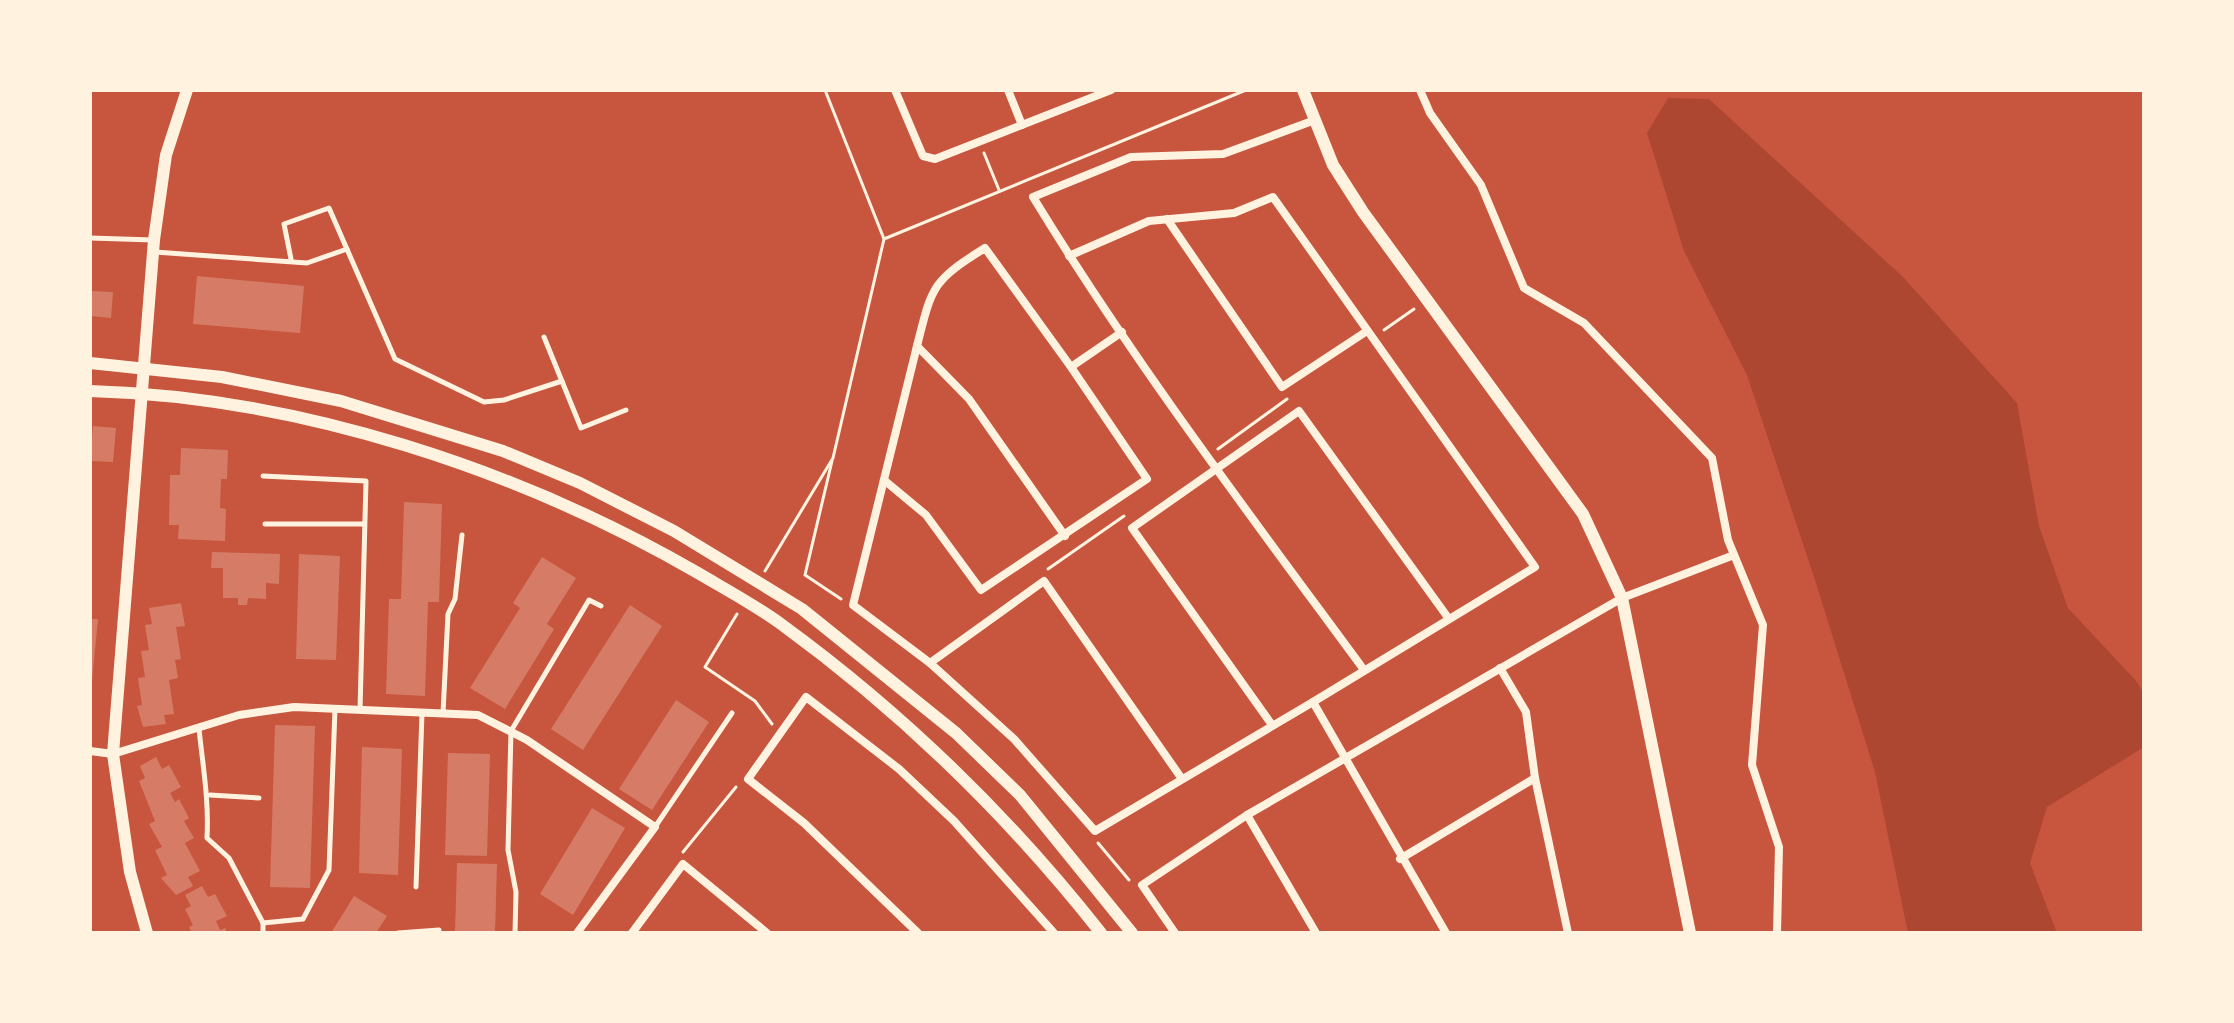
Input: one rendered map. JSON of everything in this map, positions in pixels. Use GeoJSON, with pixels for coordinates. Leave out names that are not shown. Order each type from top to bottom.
{"type":"FeatureCollection","features":[{"type":"Feature","properties":{"kind":"street"},"geometry":{"type":"LineString","coordinates":[[147,933],[130,872],[113,754],[153,246],[166,155],[187,90]]}},
{"type":"Feature","properties":{"kind":"street"},"geometry":{"type":"LineString","coordinates":[[895,90],[923,156],[935,159],[1111,90]]}},
{"type":"Feature","properties":{"kind":"street"},"geometry":{"type":"LineString","coordinates":[[1008,90],[1022,125]]}},
{"type":"Feature","properties":{"kind":"street"},"geometry":{"type":"LineString","coordinates":[[1303,90],[1333,165],[1583,514],[1622,598],[1690,933]]}},
{"type":"Feature","properties":{"kind":"street"},"geometry":{"type":"LineString","coordinates":[[1420,90],[1430,113],[1481,185],[1524,288],[1584,323],[1712,458],[1734,555],[1763,625],[1752,765],[1779,847],[1777,933]]}},
{"type":"Feature","properties":{"kind":"street"},"geometry":{"type":"LineString","coordinates":[[1315,120],[1223,154],[1131,157],[1033,197],[1069,256],[1217,470],[1364,670]]}},
{"type":"Feature","properties":{"kind":"street"},"geometry":{"type":"LineString","coordinates":[[884,480],[926,515],[981,590],[1147,479],[985,248],[945,272],[931,292],[917,346],[853,605],[930,663],[1014,739],[1095,831],[1535,567],[1273,197],[1234,213],[1149,221],[1069,256]]}},
{"type":"Feature","properties":{"kind":"street"},"geometry":{"type":"LineString","coordinates":[[1167,219],[1282,387],[1369,334]]}},
{"type":"Feature","properties":{"kind":"street"},"geometry":{"type":"LineString","coordinates":[[1071,367],[1122,332]]}},
{"type":"Feature","properties":{"kind":"street"},"geometry":{"type":"LineString","coordinates":[[917,346],[969,399],[1065,536]]}},
{"type":"Feature","properties":{"kind":"street"},"geometry":{"type":"LineString","coordinates":[[90,363],[222,377],[341,401],[450,433],[580,483],[726,560],[802,609],[956,733],[1020,795],[1132,933]]}},
{"type":"Feature","properties":{"kind":"street"},"geometry":{"type":"LineString","coordinates":[[90,391],[217,403],[339,427],[441,457],[576,510],[665,554],[780,623],[883,705],[991,803],[1041,856],[1101,933]]}},
{"type":"Feature","properties":{"kind":"street"},"geometry":{"type":"LineString","coordinates":[[1272,725],[1132,528],[1299,411],[1449,619]]}},
{"type":"Feature","properties":{"kind":"street"},"geometry":{"type":"LineString","coordinates":[[1175,933],[1142,885],[1247,815],[1622,598],[1734,555]]}},
{"type":"Feature","properties":{"kind":"street"},"geometry":{"type":"LineString","coordinates":[[930,663],[1044,581],[1182,779]]}},
{"type":"Feature","properties":{"kind":"street"},"geometry":{"type":"LineString","coordinates":[[1500,668],[1526,712],[1535,778],[1568,933]]}},
{"type":"Feature","properties":{"kind":"street"},"geometry":{"type":"LineString","coordinates":[[918,933],[826,844],[748,779],[806,697],[899,769],[954,821],[1054,933]]}},
{"type":"Feature","properties":{"kind":"street"},"geometry":{"type":"LineString","coordinates":[[1313,702],[1400,859],[1446,933]]}},
{"type":"Feature","properties":{"kind":"street"},"geometry":{"type":"LineString","coordinates":[[90,751],[113,754],[239,715],[294,707],[478,715],[511,731],[655,827],[577,933]]}},
{"type":"Feature","properties":{"kind":"street"},"geometry":{"type":"LineString","coordinates":[[1400,859],[1535,778]]}},
{"type":"Feature","properties":{"kind":"street"},"geometry":{"type":"LineString","coordinates":[[1247,815],[1316,933]]}},
{"type":"Feature","properties":{"kind":"street"},"geometry":{"type":"LineString","coordinates":[[632,933],[683,864],[767,933]]}},
{"type":"Feature","properties":{"kind":"lane"},"geometry":{"type":"LineString","coordinates":[[291,259],[284,224],[329,208],[395,359],[484,402],[504,400],[562,381]]}},
{"type":"Feature","properties":{"kind":"lane"},"geometry":{"type":"LineString","coordinates":[[90,238],[307,263],[347,249]]}},
{"type":"Feature","properties":{"kind":"lane"},"geometry":{"type":"LineString","coordinates":[[544,337],[581,428],[626,410]]}},
{"type":"Feature","properties":{"kind":"lane"},"geometry":{"type":"LineString","coordinates":[[263,476],[366,481],[360,710]]}},
{"type":"Feature","properties":{"kind":"lane"},"geometry":{"type":"LineString","coordinates":[[265,524],[364,524]]}},
{"type":"Feature","properties":{"kind":"lane"},"geometry":{"type":"LineString","coordinates":[[443,713],[448,614],[455,599],[462,535]]}},
{"type":"Feature","properties":{"kind":"lane"},"geometry":{"type":"LineString","coordinates":[[515,933],[516,892],[508,850],[511,731],[589,600],[601,606]]}},
{"type":"Feature","properties":{"kind":"lane"},"geometry":{"type":"LineString","coordinates":[[263,923],[303,919],[329,870],[335,709]]}},
{"type":"Feature","properties":{"kind":"lane"},"geometry":{"type":"LineString","coordinates":[[416,887],[422,712]]}},
{"type":"Feature","properties":{"kind":"lane"},"geometry":{"type":"LineString","coordinates":[[655,827],[732,713]]}},
{"type":"Feature","properties":{"kind":"lane"},"geometry":{"type":"LineString","coordinates":[[199,729],[204,780],[210,795],[207,838],[229,858],[263,923],[263,933]]}},
{"type":"Feature","properties":{"kind":"lane"},"geometry":{"type":"LineString","coordinates":[[210,795],[259,798]]}},
{"type":"Feature","properties":{"kind":"lane"},"geometry":{"type":"LineString","coordinates":[[398,933],[439,930]]}},
{"type":"Feature","properties":{"kind":"path"},"geometry":{"type":"LineString","coordinates":[[825,90],[884,239],[805,575],[853,605]]}},
{"type":"Feature","properties":{"kind":"path"},"geometry":{"type":"LineString","coordinates":[[884,239],[1246,90]]}},
{"type":"Feature","properties":{"kind":"path"},"geometry":{"type":"LineString","coordinates":[[980,142],[999,191]]}},
{"type":"Feature","properties":{"kind":"path"},"geometry":{"type":"LineString","coordinates":[[1369,334],[1427,300]]}},
{"type":"Feature","properties":{"kind":"path"},"geometry":{"type":"LineString","coordinates":[[1208,456],[1296,393]]}},
{"type":"Feature","properties":{"kind":"path"},"geometry":{"type":"LineString","coordinates":[[784,541],[833,458]]}},
{"type":"Feature","properties":{"kind":"path"},"geometry":{"type":"LineString","coordinates":[[1039,575],[1130,511]]}},
{"type":"Feature","properties":{"kind":"path"},"geometry":{"type":"LineString","coordinates":[[719,644],[705,667],[755,701],[778,736]]}},
{"type":"Feature","properties":{"kind":"path"},"geometry":{"type":"LineString","coordinates":[[683,864],[683,850],[742,780],[748,779]]}},
{"type":"Feature","properties":{"kind":"path"},"geometry":{"type":"LineString","coordinates":[[1095,831],[1092,835],[1127,879],[1142,885]]}},
{"type":"Feature","properties":{"kind":"shaded area"},"geometry":{"type":"Polygon","coordinates":[[[1668,98],[1709,99],[1903,277],[2017,403],[2039,526],[2068,608],[2137,682],[2144,694],[2144,747],[2047,807],[2030,863],[2057,933],[1908,933],[1875,772],[1814,577],[1747,375],[1684,251],[1647,133],[1668,98]]]}},
{"type":"Feature","properties":{"kind":"building"},"geometry":{"type":"Polygon","coordinates":[[[197,276],[304,286],[300,333],[193,324],[197,276]]]}},
{"type":"Feature","properties":{"kind":"building"},"geometry":{"type":"Polygon","coordinates":[[[90,291],[113,292],[111,318],[90,316],[90,291]]]}},
{"type":"Feature","properties":{"kind":"building"},"geometry":{"type":"Polygon","coordinates":[[[93,426],[116,428],[113,462],[90,461],[93,426]]]}},
{"type":"Feature","properties":{"kind":"building"},"geometry":{"type":"Polygon","coordinates":[[[181,448],[228,450],[227,479],[221,479],[220,508],[226,509],[225,541],[178,539],[179,525],[169,525],[170,475],[180,475],[181,448]]]}},
{"type":"Feature","properties":{"kind":"building"},"geometry":{"type":"Polygon","coordinates":[[[404,502],[442,504],[439,602],[428,602],[425,696],[386,694],[389,599],[401,599],[404,502]]]}},
{"type":"Feature","properties":{"kind":"building"},"geometry":{"type":"Polygon","coordinates":[[[212,552],[280,554],[279,584],[266,583],[266,599],[248,598],[247,605],[238,605],[238,598],[223,598],[223,568],[211,568],[212,552]]]}},
{"type":"Feature","properties":{"kind":"building"},"geometry":{"type":"Polygon","coordinates":[[[299,554],[340,556],[336,660],[296,659],[299,554]]]}},
{"type":"Feature","properties":{"kind":"building"},"geometry":{"type":"Polygon","coordinates":[[[542,557],[576,578],[547,624],[554,629],[505,709],[470,688],[520,608],[513,603],[542,557]]]}},
{"type":"Feature","properties":{"kind":"building"},"geometry":{"type":"Polygon","coordinates":[[[181,603],[185,626],[176,627],[181,659],[175,660],[178,678],[169,680],[174,714],[164,715],[166,724],[143,727],[137,706],[142,705],[138,678],[145,677],[141,651],[149,650],[145,625],[152,624],[149,608],[181,603]]]}},
{"type":"Feature","properties":{"kind":"building"},"geometry":{"type":"Polygon","coordinates":[[[630,605],[662,626],[583,750],[551,729],[630,605]]]}},
{"type":"Feature","properties":{"kind":"building"},"geometry":{"type":"Polygon","coordinates":[[[90,619],[98,619],[92,681],[90,681],[90,619]]]}},
{"type":"Feature","properties":{"kind":"building"},"geometry":{"type":"Polygon","coordinates":[[[676,700],[709,722],[652,810],[619,789],[676,700]]]}},
{"type":"Feature","properties":{"kind":"building"},"geometry":{"type":"Polygon","coordinates":[[[275,725],[315,726],[310,888],[270,887],[275,725]]]}},
{"type":"Feature","properties":{"kind":"building"},"geometry":{"type":"Polygon","coordinates":[[[362,747],[402,749],[398,875],[359,873],[362,747]]]}},
{"type":"Feature","properties":{"kind":"building"},"geometry":{"type":"Polygon","coordinates":[[[448,753],[490,754],[487,856],[445,855],[448,753]]]}},
{"type":"Feature","properties":{"kind":"building"},"geometry":{"type":"Polygon","coordinates":[[[156,757],[162,769],[169,765],[181,787],[170,793],[175,802],[179,799],[189,818],[184,821],[194,838],[185,843],[200,871],[188,877],[193,886],[176,895],[161,878],[167,875],[155,850],[162,847],[149,824],[155,821],[139,781],[145,778],[140,766],[156,757]]]}},
{"type":"Feature","properties":{"kind":"building"},"geometry":{"type":"Polygon","coordinates":[[[592,808],[625,828],[573,915],[540,894],[592,808]]]}},
{"type":"Feature","properties":{"kind":"building"},"geometry":{"type":"Polygon","coordinates":[[[457,863],[497,864],[495,933],[455,933],[457,863]]]}},
{"type":"Feature","properties":{"kind":"building"},"geometry":{"type":"Polygon","coordinates":[[[202,886],[208,897],[215,894],[227,916],[216,921],[220,930],[225,928],[227,933],[192,933],[189,927],[193,925],[185,909],[191,906],[185,895],[202,886]]]}},
{"type":"Feature","properties":{"kind":"building"},"geometry":{"type":"Polygon","coordinates":[[[354,896],[387,916],[376,933],[331,933],[354,896]]]}}]}
